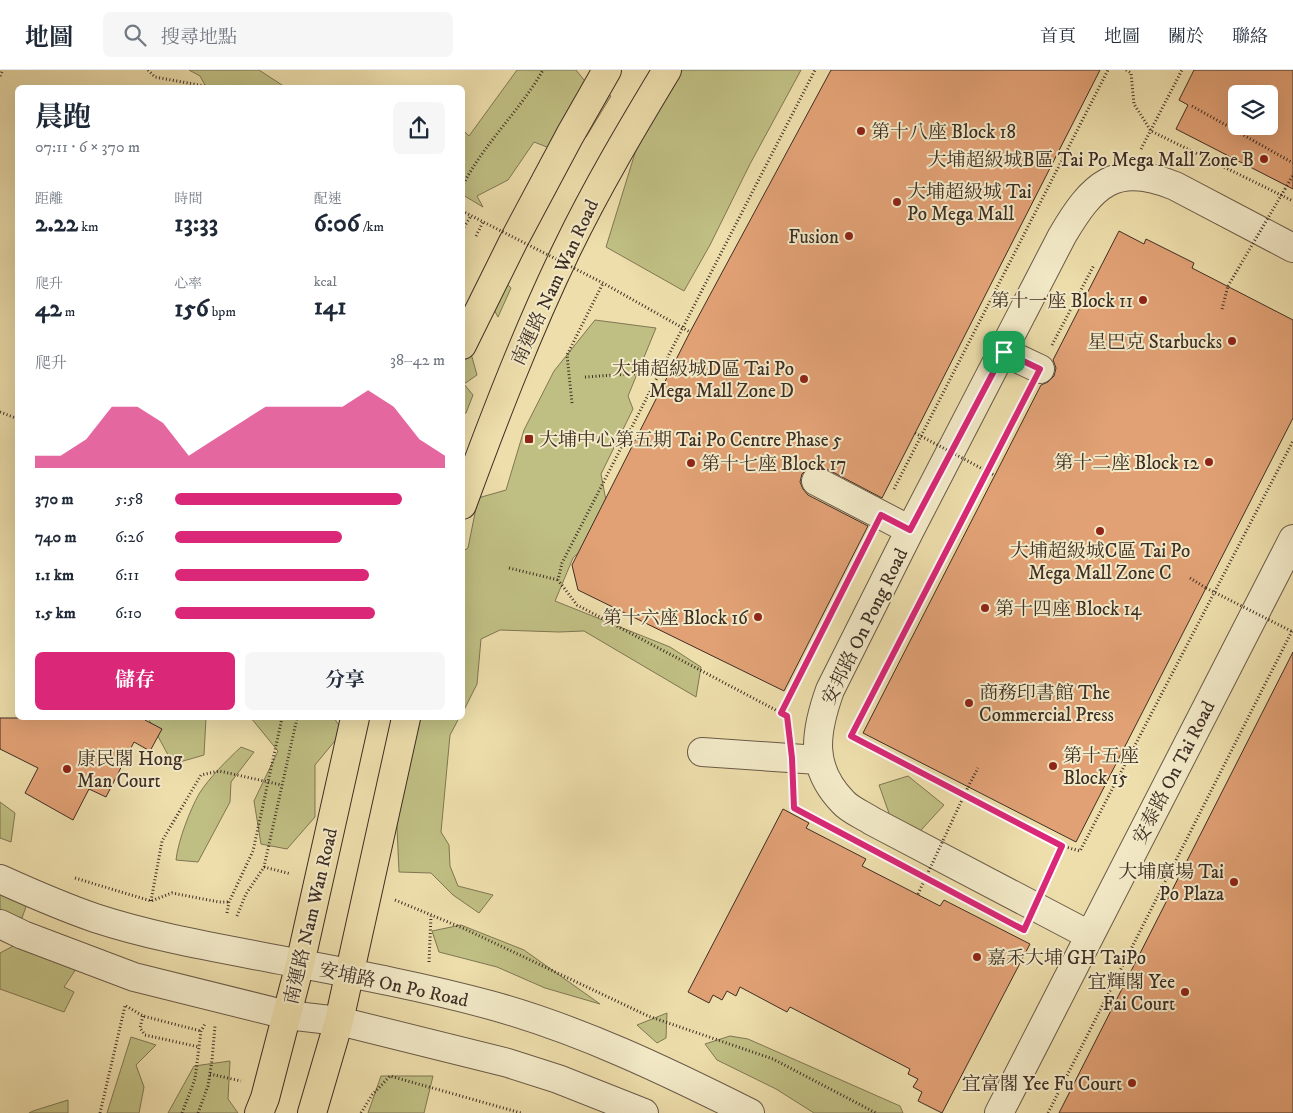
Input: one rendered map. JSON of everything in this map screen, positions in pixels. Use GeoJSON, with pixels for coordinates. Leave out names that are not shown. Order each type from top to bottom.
{"type":"FeatureCollection","features":[{"type":"Feature","properties":{"kind":"main road"},"geometry":{"type":"LineString","coordinates":[[465,339],[570,135],[607,70]]}},
{"type":"Feature","properties":{"kind":"main road","name":"南運路 Nam Wan Road"},"geometry":{"type":"LineString","coordinates":[[465,497],[492,421],[519,354],[568,248],[619,150],[667,70]]}},
{"type":"Feature","properties":{"kind":"main road","name":"南運路 Nam Wan Road"},"geometry":{"type":"LineString","coordinates":[[259,1113],[265,1098],[300,964],[355,720]]}},
{"type":"Feature","properties":{"kind":"main road"},"geometry":{"type":"LineString","coordinates":[[312,1113],[339,1020],[406,720]]}},
{"type":"Feature","properties":{"kind":"street","name":"安邦路 On Pong Road"},"geometry":{"type":"LineString","coordinates":[[1090,935],[872,821],[844,803],[805,759],[818,738],[821,716],[830,690],[910,530],[1004,352],[1062,236],[1077,211],[1098,187],[1111,180],[1126,176],[1142,176],[1157,179],[1175,186],[1293,248]]}},
{"type":"Feature","properties":{"kind":"street"},"geometry":{"type":"LineString","coordinates":[[1004,352],[1040,369]]}},
{"type":"Feature","properties":{"kind":"street"},"geometry":{"type":"LineString","coordinates":[[816,480],[910,530]]}},
{"type":"Feature","properties":{"kind":"street","name":"安泰路 On Tai Road"},"geometry":{"type":"LineString","coordinates":[[999,1113],[1293,539]]}},
{"type":"Feature","properties":{"kind":"street"},"geometry":{"type":"LineString","coordinates":[[702,752],[805,759]]}},
{"type":"Feature","properties":{"kind":"street","name":"安埔路 On Po Road"},"geometry":{"type":"LineString","coordinates":[[0,878],[36,896],[96,918],[186,942],[349,973],[490,1005],[577,1034],[636,1058],[750,1113]]}},
{"type":"Feature","properties":{"kind":"street"},"geometry":{"type":"LineString","coordinates":[[0,924],[23,935],[134,977],[287,1015],[339,1020],[508,1063],[558,1079],[644,1113]]}},
{"type":"Feature","properties":{"kind":"path"},"geometry":{"type":"LineString","coordinates":[[0,76],[3,70]]}},
{"type":"Feature","properties":{"kind":"path"},"geometry":{"type":"LineString","coordinates":[[148,70],[155,77],[199,85]]}},
{"type":"Feature","properties":{"kind":"path"},"geometry":{"type":"LineString","coordinates":[[465,181],[472,167],[534,87],[543,70]]}},
{"type":"Feature","properties":{"kind":"path"},"geometry":{"type":"LineString","coordinates":[[558,580],[562,563],[815,70]]}},
{"type":"Feature","properties":{"kind":"path"},"geometry":{"type":"LineString","coordinates":[[781,713],[1108,70]]}},
{"type":"Feature","properties":{"kind":"path"},"geometry":{"type":"LineString","coordinates":[[1126,70],[1131,71],[1134,104],[1151,131],[1293,201]]}},
{"type":"Feature","properties":{"kind":"path"},"geometry":{"type":"LineString","coordinates":[[1126,176],[1182,70]]}},
{"type":"Feature","properties":{"kind":"path"},"geometry":{"type":"LineString","coordinates":[[1192,106],[1293,163]]}},
{"type":"Feature","properties":{"kind":"path"},"geometry":{"type":"LineString","coordinates":[[1222,309],[1228,286],[1286,190],[1293,175]]}},
{"type":"Feature","properties":{"kind":"path"},"geometry":{"type":"LineString","coordinates":[[465,213],[602,283],[690,332]]}},
{"type":"Feature","properties":{"kind":"path"},"geometry":{"type":"LineString","coordinates":[[465,225],[471,216]]}},
{"type":"Feature","properties":{"kind":"path"},"geometry":{"type":"LineString","coordinates":[[476,236],[483,222]]}},
{"type":"Feature","properties":{"kind":"path"},"geometry":{"type":"LineString","coordinates":[[1094,265],[851,736],[1062,846],[1080,851],[1293,441]]}},
{"type":"Feature","properties":{"kind":"path"},"geometry":{"type":"LineString","coordinates":[[572,403],[567,355],[602,283]]}},
{"type":"Feature","properties":{"kind":"path"},"geometry":{"type":"LineString","coordinates":[[585,377],[659,372]]}},
{"type":"Feature","properties":{"kind":"path"},"geometry":{"type":"LineString","coordinates":[[0,412],[15,417]]}},
{"type":"Feature","properties":{"kind":"path"},"geometry":{"type":"LineString","coordinates":[[915,433],[994,475]]}},
{"type":"Feature","properties":{"kind":"path"},"geometry":{"type":"LineString","coordinates":[[509,568],[558,580],[577,605],[787,716],[805,759],[794,808],[828,826]]}},
{"type":"Feature","properties":{"kind":"path"},"geometry":{"type":"LineString","coordinates":[[1048,1113],[1293,631],[1206,588],[1190,578]]}},
{"type":"Feature","properties":{"kind":"path"},"geometry":{"type":"LineString","coordinates":[[227,913],[229,902],[253,851],[282,720]]}},
{"type":"Feature","properties":{"kind":"path"},"geometry":{"type":"LineString","coordinates":[[237,916],[246,894],[264,867],[297,720]]}},
{"type":"Feature","properties":{"kind":"path"},"geometry":{"type":"LineString","coordinates":[[918,894],[978,768]]}},
{"type":"Feature","properties":{"kind":"path"},"geometry":{"type":"LineString","coordinates":[[151,901],[162,841],[201,775],[219,771],[282,785]]}},
{"type":"Feature","properties":{"kind":"path"},"geometry":{"type":"LineString","coordinates":[[1035,906],[1062,846]]}},
{"type":"Feature","properties":{"kind":"path"},"geometry":{"type":"LineString","coordinates":[[264,867],[298,875]]}},
{"type":"Feature","properties":{"kind":"path"},"geometry":{"type":"LineString","coordinates":[[67,875],[151,901],[172,893],[219,902],[229,902]]}},
{"type":"Feature","properties":{"kind":"path"},"geometry":{"type":"LineString","coordinates":[[921,876],[930,880]]}},
{"type":"Feature","properties":{"kind":"path"},"geometry":{"type":"LineString","coordinates":[[390,898],[465,929],[648,1016],[774,1059],[876,1113]]}},
{"type":"Feature","properties":{"kind":"path"},"geometry":{"type":"LineString","coordinates":[[429,968],[432,916]]}},
{"type":"Feature","properties":{"kind":"path"},"geometry":{"type":"LineString","coordinates":[[100,1113],[125,1006],[143,1016],[201,1031]]}},
{"type":"Feature","properties":{"kind":"path"},"geometry":{"type":"LineString","coordinates":[[143,1016],[140,1028],[145,1035],[199,1046]]}},
{"type":"Feature","properties":{"kind":"path"},"geometry":{"type":"LineString","coordinates":[[182,1113],[195,1079],[201,1031],[205,1024]]}},
{"type":"Feature","properties":{"kind":"path"},"geometry":{"type":"LineString","coordinates":[[198,1113],[208,1086],[215,1026]]}},
{"type":"Feature","properties":{"kind":"path"},"geometry":{"type":"LineString","coordinates":[[210,1074],[242,1081]]}},
{"type":"Feature","properties":{"kind":"path"},"geometry":{"type":"LineString","coordinates":[[360,1113],[372,1095],[390,1076],[521,1113]]}},
{"type":"Feature","properties":{"kind":"shaded area"},"geometry":{"type":"Polygon","coordinates":[[[189,70],[259,70],[282,85],[205,85],[200,76],[189,70]]]}},
{"type":"Feature","properties":{"kind":"shaded area"},"geometry":{"type":"Polygon","coordinates":[[[517,70],[576,70],[584,80],[611,96],[586,137],[560,152],[534,142],[508,180],[477,196],[483,207],[465,196],[465,132],[469,136],[517,70]]]}},
{"type":"Feature","properties":{"kind":"shaded area"},"geometry":{"type":"Polygon","coordinates":[[[680,70],[801,70],[684,291],[606,247],[635,153],[660,103],[680,70]]]}},
{"type":"Feature","properties":{"kind":"shaded area"},"geometry":{"type":"Polygon","coordinates":[[[502,279],[511,288],[498,317],[490,302],[470,350],[477,375],[465,383],[465,335],[502,279]]]}},
{"type":"Feature","properties":{"kind":"shaded area"},"geometry":{"type":"Polygon","coordinates":[[[595,320],[656,328],[628,396],[633,409],[601,474],[610,522],[573,558],[555,601],[670,647],[701,667],[696,697],[584,631],[500,630],[481,639],[477,684],[465,708],[465,550],[468,548],[478,498],[506,490],[524,430],[554,371],[595,320]]]}},
{"type":"Feature","properties":{"kind":"shaded area"},"geometry":{"type":"Polygon","coordinates":[[[465,385],[473,395],[465,413],[465,385]]]}},
{"type":"Feature","properties":{"kind":"shaded area"},"geometry":{"type":"Polygon","coordinates":[[[149,720],[206,720],[204,755],[173,764],[149,720]]]}},
{"type":"Feature","properties":{"kind":"shaded area"},"geometry":{"type":"Polygon","coordinates":[[[253,720],[335,720],[343,731],[315,765],[315,817],[287,849],[261,844],[254,801],[278,751],[253,720]]]}},
{"type":"Feature","properties":{"kind":"shaded area"},"geometry":{"type":"Polygon","coordinates":[[[401,720],[458,720],[450,735],[441,832],[449,845],[450,866],[458,886],[493,895],[479,913],[453,895],[431,873],[399,872],[395,783],[401,720]]]}},
{"type":"Feature","properties":{"kind":"shaded area"},"geometry":{"type":"Polygon","coordinates":[[[241,747],[254,752],[231,782],[230,802],[198,862],[176,860],[185,826],[199,794],[224,763],[241,747]]]}},
{"type":"Feature","properties":{"kind":"shaded area"},"geometry":{"type":"Polygon","coordinates":[[[908,776],[944,805],[912,840],[896,833],[879,785],[908,776]]]}},
{"type":"Feature","properties":{"kind":"shaded area"},"geometry":{"type":"Polygon","coordinates":[[[0,802],[15,813],[11,842],[0,838],[0,802]]]}},
{"type":"Feature","properties":{"kind":"shaded area"},"geometry":{"type":"Polygon","coordinates":[[[0,889],[27,904],[22,918],[0,910],[0,889]]]}},
{"type":"Feature","properties":{"kind":"shaded area"},"geometry":{"type":"Polygon","coordinates":[[[461,925],[524,950],[600,1004],[545,988],[497,967],[439,952],[432,931],[461,925]]]}},
{"type":"Feature","properties":{"kind":"shaded area"},"geometry":{"type":"Polygon","coordinates":[[[17,944],[76,969],[64,987],[74,992],[64,1012],[0,989],[0,953],[17,944]]]}},
{"type":"Feature","properties":{"kind":"shaded area"},"geometry":{"type":"Polygon","coordinates":[[[667,1013],[666,1038],[657,1043],[637,1025],[667,1013]]]}},
{"type":"Feature","properties":{"kind":"shaded area"},"geometry":{"type":"Polygon","coordinates":[[[730,1036],[748,1039],[900,1106],[903,1113],[814,1113],[776,1089],[717,1060],[705,1044],[730,1036]]]}},
{"type":"Feature","properties":{"kind":"shaded area"},"geometry":{"type":"Polygon","coordinates":[[[131,1037],[156,1045],[136,1065],[144,1087],[139,1113],[107,1113],[131,1037]]]}},
{"type":"Feature","properties":{"kind":"shaded area"},"geometry":{"type":"Polygon","coordinates":[[[230,1061],[228,1099],[238,1113],[168,1113],[194,1066],[230,1061]]]}},
{"type":"Feature","properties":{"kind":"shaded area"},"geometry":{"type":"Polygon","coordinates":[[[381,1076],[433,1076],[424,1113],[368,1113],[381,1076]]]}},
{"type":"Feature","properties":{"kind":"shaded area"},"geometry":{"type":"Polygon","coordinates":[[[68,1100],[68,1113],[29,1113],[33,1111],[68,1100]]]}},
{"type":"Feature","properties":{"kind":"building","name":"大埔超級城D區 Tai Po Mega Mall Zone D"},"geometry":{"type":"Polygon","coordinates":[[[831,70],[1100,70],[882,498],[823,467],[815,465],[808,468],[802,474],[800,482],[808,495],[868,526],[784,691],[578,590],[572,565],[690,332],[831,70]]]}},
{"type":"Feature","properties":{"kind":"building","name":"大埔超級城B區 Tai Po Mega Mall Zone B"},"geometry":{"type":"Polygon","coordinates":[[[1194,70],[1293,70],[1293,189],[1176,129],[1188,105],[1179,100],[1194,70]]]}},
{"type":"Feature","properties":{"kind":"building","name":"大埔超級城C區 Tai Po Mega Mall Zone C"},"geometry":{"type":"Polygon","coordinates":[[[1119,231],[1144,244],[1146,239],[1194,263],[1192,268],[1293,320],[1293,418],[1076,842],[863,733],[1041,385],[1048,382],[1054,376],[1056,368],[1053,360],[1119,231]]]}},
{"type":"Feature","properties":{"kind":"building","name":"大埔廣場 Tai Po Plaza"},"geometry":{"type":"Polygon","coordinates":[[[1293,652],[1293,1113],[1059,1113],[1293,652]]]}},
{"type":"Feature","properties":{"kind":"building","name":"康民閣 Hong Man Court"},"geometry":{"type":"Polygon","coordinates":[[[0,718],[15,718],[15,720],[145,720],[162,729],[150,751],[134,742],[106,797],[89,789],[73,820],[25,793],[38,768],[0,749],[0,718]]]}},
{"type":"Feature","properties":{"kind":"building"},"geometry":{"type":"Polygon","coordinates":[[[783,809],[809,823],[806,828],[866,859],[862,866],[940,906],[944,900],[1030,944],[942,1113],[918,1101],[922,1092],[913,1087],[918,1079],[908,1074],[910,1069],[790,1007],[787,1012],[740,987],[736,996],[727,991],[722,1000],[713,995],[709,1003],[688,992],[783,809]]]}},
{"type":"Feature","properties":{"kind":"place","name":"第十八座 Block 18"},"geometry":{"type":"Point","coordinates":[861,131]}},
{"type":"Feature","properties":{"kind":"place","name":"大埔超級城B區 Tai Po Mega Mall Zone B"},"geometry":{"type":"Point","coordinates":[1264,159]}},
{"type":"Feature","properties":{"kind":"place","name":"大埔超級城 Tai Po Mega Mall"},"geometry":{"type":"Point","coordinates":[897,202]}},
{"type":"Feature","properties":{"kind":"place","name":"Fusion"},"geometry":{"type":"Point","coordinates":[849,236]}},
{"type":"Feature","properties":{"kind":"place","name":"第十一座 Block 11"},"geometry":{"type":"Point","coordinates":[1143,300]}},
{"type":"Feature","properties":{"kind":"place","name":"星巴克 Starbucks"},"geometry":{"type":"Point","coordinates":[1232,341]}},
{"type":"Feature","properties":{"kind":"place","name":"大埔超級城D區 Tai Po Mega Mall Zone D"},"geometry":{"type":"Point","coordinates":[804,379]}},
{"type":"Feature","properties":{"kind":"place","name":"大埔中心第五期 Tai Po Centre Phase 5"},"geometry":{"type":"Point","coordinates":[529,439]}},
{"type":"Feature","properties":{"kind":"place","name":"第十二座 Block 12"},"geometry":{"type":"Point","coordinates":[1209,462]}},
{"type":"Feature","properties":{"kind":"place","name":"第十七座 Block 17"},"geometry":{"type":"Point","coordinates":[691,463]}},
{"type":"Feature","properties":{"kind":"place","name":"大埔超級城C區 Tai Po Mega Mall Zone C"},"geometry":{"type":"Point","coordinates":[1100,531]}},
{"type":"Feature","properties":{"kind":"place","name":"第十四座 Block 14"},"geometry":{"type":"Point","coordinates":[985,608]}},
{"type":"Feature","properties":{"kind":"place","name":"第十六座 Block 16"},"geometry":{"type":"Point","coordinates":[758,617]}},
{"type":"Feature","properties":{"kind":"place","name":"商務印書館 The Commercial Press"},"geometry":{"type":"Point","coordinates":[969,703]}},
{"type":"Feature","properties":{"kind":"place","name":"第十五座 Block 15"},"geometry":{"type":"Point","coordinates":[1053,766]}},
{"type":"Feature","properties":{"kind":"place","name":"康民閣 Hong Man Court"},"geometry":{"type":"Point","coordinates":[67,769]}},
{"type":"Feature","properties":{"kind":"place","name":"大埔廣場 Tai Po Plaza"},"geometry":{"type":"Point","coordinates":[1234,882]}},
{"type":"Feature","properties":{"kind":"place","name":"嘉禾大埔 GH TaiPo"},"geometry":{"type":"Point","coordinates":[977,957]}},
{"type":"Feature","properties":{"kind":"place","name":"宜輝閣 Yee Fai Court"},"geometry":{"type":"Point","coordinates":[1185,992]}},
{"type":"Feature","properties":{"kind":"place","name":"宜富閣 Yee Fu Court"},"geometry":{"type":"Point","coordinates":[1132,1083]}},
{"type":"Feature","properties":{"kind":"route"},"geometry":{"type":"LineString","coordinates":[[1004,352],[1040,369],[851,736],[1062,846],[1024,930],[794,808],[792,758],[787,716],[781,713],[881,515],[910,530],[1004,352]]}}]}
